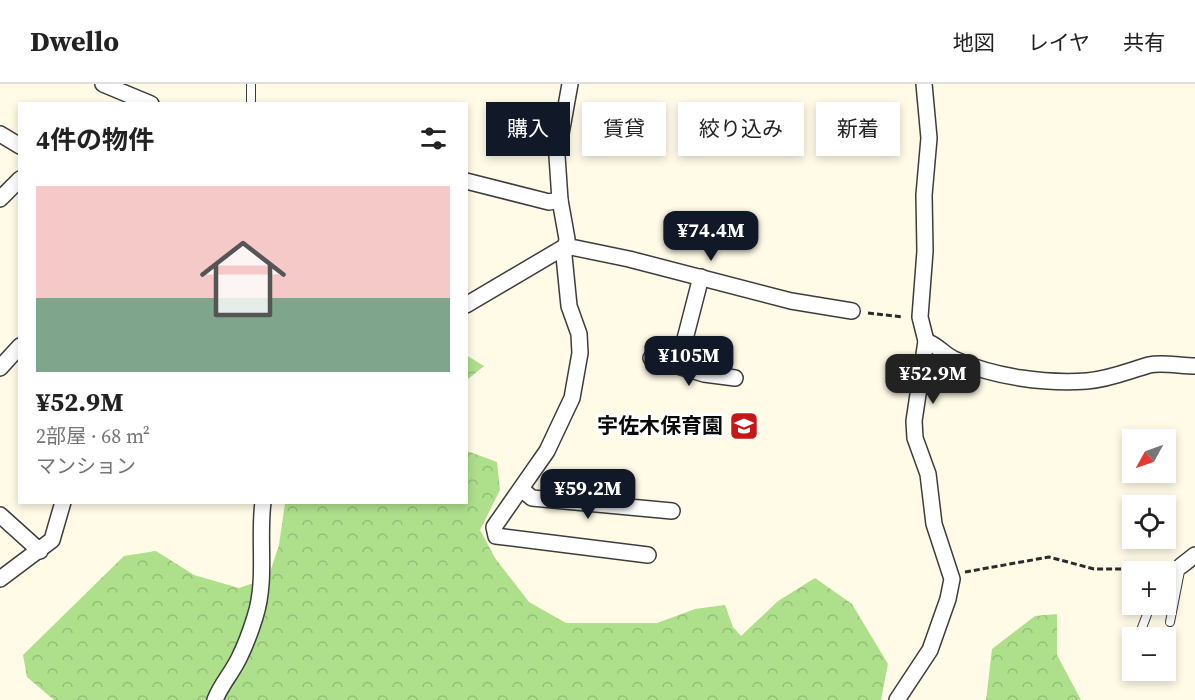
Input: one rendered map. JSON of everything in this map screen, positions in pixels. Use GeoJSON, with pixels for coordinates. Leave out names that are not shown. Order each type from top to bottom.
{"type":"FeatureCollection","features":[{"type":"Feature","properties":{"kind":"street"},"geometry":{"type":"LineString","coordinates":[[103,84],[146,102]]}},
{"type":"Feature","properties":{"kind":"street"},"geometry":{"type":"LineString","coordinates":[[570,84],[557,156],[560,200],[567,239],[564,256],[569,306],[579,334],[580,353],[572,398],[547,452],[494,527],[496,536],[648,555]]}},
{"type":"Feature","properties":{"kind":"street"},"geometry":{"type":"LineString","coordinates":[[897,700],[930,650],[948,599],[952,573],[934,524],[928,474],[915,438],[914,421],[926,340],[920,317],[926,251],[924,195],[929,138],[924,84]]}},
{"type":"Feature","properties":{"kind":"street"},"geometry":{"type":"LineString","coordinates":[[0,134],[18,145]]}},
{"type":"Feature","properties":{"kind":"street"},"geometry":{"type":"LineString","coordinates":[[0,200],[18,181]]}},
{"type":"Feature","properties":{"kind":"street"},"geometry":{"type":"LineString","coordinates":[[468,182],[549,202],[560,200]]}},
{"type":"Feature","properties":{"kind":"street"},"geometry":{"type":"LineString","coordinates":[[468,304],[566,246],[701,277],[791,301],[852,311]]}},
{"type":"Feature","properties":{"kind":"street"},"geometry":{"type":"LineString","coordinates":[[678,366],[701,277]]}},
{"type":"Feature","properties":{"kind":"street"},"geometry":{"type":"LineString","coordinates":[[926,340],[953,359],[972,366],[1005,375],[1054,381],[1113,378],[1151,364],[1195,366]]}},
{"type":"Feature","properties":{"kind":"street"},"geometry":{"type":"LineString","coordinates":[[0,368],[18,348]]}},
{"type":"Feature","properties":{"kind":"street"},"geometry":{"type":"LineString","coordinates":[[651,358],[704,374],[735,378]]}},
{"type":"Feature","properties":{"kind":"street"},"geometry":{"type":"LineString","coordinates":[[522,489],[532,498],[672,511]]}},
{"type":"Feature","properties":{"kind":"street"},"geometry":{"type":"LineString","coordinates":[[0,579],[52,540],[62,504]]}},
{"type":"Feature","properties":{"kind":"street"},"geometry":{"type":"LineString","coordinates":[[214,700],[240,657],[256,615],[262,568],[259,528],[263,504]]}},
{"type":"Feature","properties":{"kind":"street"},"geometry":{"type":"LineString","coordinates":[[0,515],[40,551]]}},
{"type":"Feature","properties":{"kind":"street"},"geometry":{"type":"LineString","coordinates":[[1181,566],[1195,555]]}},
{"type":"Feature","properties":{"kind":"lane"},"geometry":{"type":"LineString","coordinates":[[251,102],[252,84]]}},
{"type":"Feature","properties":{"kind":"lane"},"geometry":{"type":"LineString","coordinates":[[1176,571],[1181,566]]}},
{"type":"Feature","properties":{"kind":"lane"},"geometry":{"type":"LineString","coordinates":[[1170,622],[1181,566]]}},
{"type":"Feature","properties":{"kind":"path"},"geometry":{"type":"LineString","coordinates":[[852,311],[920,317]]}},
{"type":"Feature","properties":{"kind":"path"},"geometry":{"type":"LineString","coordinates":[[952,573],[1049,557],[1094,569],[1163,569],[1181,566]]}},
{"type":"Feature","properties":{"kind":"green space"},"geometry":{"type":"Polygon","coordinates":[[[468,356],[484,366],[468,379],[468,356]]]}},
{"type":"Feature","properties":{"kind":"green space"},"geometry":{"type":"Polygon","coordinates":[[[468,451],[497,462],[500,490],[480,530],[495,558],[529,602],[566,623],[657,623],[695,609],[725,605],[733,627],[741,636],[778,601],[815,578],[852,604],[888,664],[881,700],[54,700],[27,677],[23,655],[124,556],[156,551],[194,575],[239,588],[268,578],[279,545],[285,504],[468,504],[468,451]]]}},
{"type":"Feature","properties":{"kind":"green space"},"geometry":{"type":"Polygon","coordinates":[[[1057,614],[1057,655],[1081,700],[986,700],[992,649],[1035,616],[1057,614]]]}},
{"type":"Feature","properties":{"kind":"place","name":"宇佐木保育園"},"geometry":{"type":"Point","coordinates":[744,426]}}]}
